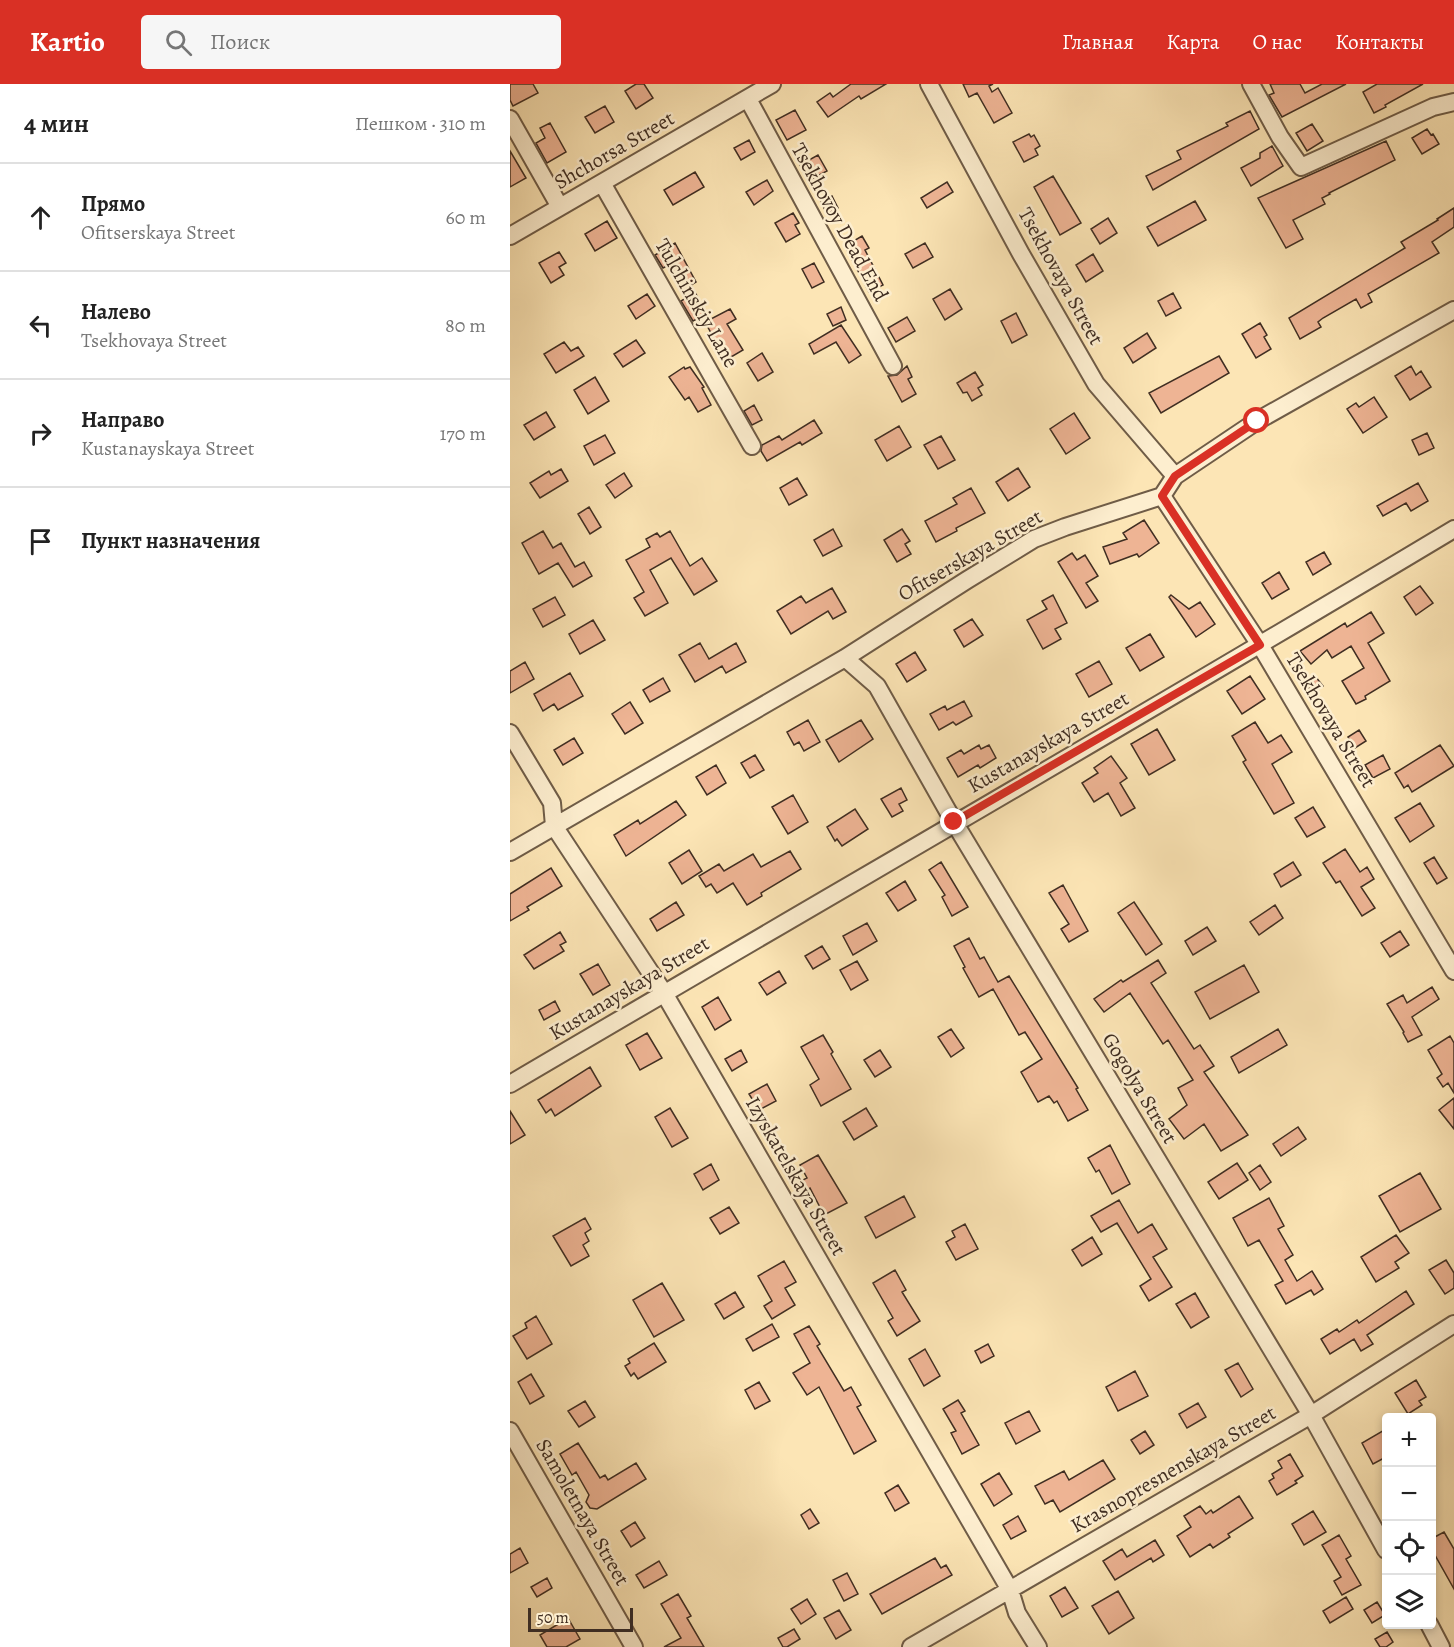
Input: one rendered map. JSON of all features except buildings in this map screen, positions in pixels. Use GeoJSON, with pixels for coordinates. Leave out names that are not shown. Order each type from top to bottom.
{"type":"FeatureCollection","features":[{"type":"Feature","properties":{"kind":"street","name":"Shchorsa Street"},"geometry":{"type":"LineString","coordinates":[[510,236],[772,84]]}},
{"type":"Feature","properties":{"kind":"street","name":"Tsekhovaya Street"},"geometry":{"type":"LineString","coordinates":[[929,84],[1021,254],[1096,384],[1175,476]]}},
{"type":"Feature","properties":{"kind":"street"},"geometry":{"type":"LineString","coordinates":[[1251,84],[1280,137],[1301,167],[1422,111],[1454,102]]}},
{"type":"Feature","properties":{"kind":"street","name":"Tsekhovoy Dead End"},"geometry":{"type":"LineString","coordinates":[[748,99],[893,366]]}},
{"type":"Feature","properties":{"kind":"street"},"geometry":{"type":"LineString","coordinates":[[510,119],[560,207]]}},
{"type":"Feature","properties":{"kind":"street","name":"Tulchinskiy Lane"},"geometry":{"type":"LineString","coordinates":[[602,183],[752,446]]}},
{"type":"Feature","properties":{"kind":"street"},"geometry":{"type":"LineString","coordinates":[[1162,496],[1175,476],[1257,421],[1454,310]]}},
{"type":"Feature","properties":{"kind":"street","name":"Tsekhovaya Street"},"geometry":{"type":"LineString","coordinates":[[1162,496],[1260,645],[1454,971]]}},
{"type":"Feature","properties":{"kind":"street","name":"Ofitserskaya Street"},"geometry":{"type":"LineString","coordinates":[[510,852],[845,658],[1034,539],[1065,526],[1162,496]]}},
{"type":"Feature","properties":{"kind":"street","name":"Kustanayskaya Street"},"geometry":{"type":"LineString","coordinates":[[510,1084],[1454,529]]}},
{"type":"Feature","properties":{"kind":"street","name":"Gogolya Street"},"geometry":{"type":"LineString","coordinates":[[845,658],[877,686],[954,822],[1311,1415],[1382,1543]]}},
{"type":"Feature","properties":{"kind":"street","name":"Izyskatelskaya Street"},"geometry":{"type":"LineString","coordinates":[[510,733],[552,803],[554,826],[664,993],[1010,1590],[1017,1613],[1038,1647]]}},
{"type":"Feature","properties":{"kind":"street","name":"Krasnopresnenskaya Street"},"geometry":{"type":"LineString","coordinates":[[911,1647],[1311,1415],[1454,1324]]}},
{"type":"Feature","properties":{"kind":"street","name":"Samoletnaya Street"},"geometry":{"type":"LineString","coordinates":[[510,1431],[634,1647]]}},
{"type":"Feature","properties":{"kind":"street"},"geometry":{"type":"LineString","coordinates":[[1432,1629],[1441,1647]]}},
{"type":"Feature","properties":{"kind":"route"},"geometry":{"type":"LineString","coordinates":[[954,822],[1260,645],[1162,496],[1175,476],[1257,421]]}}]}
